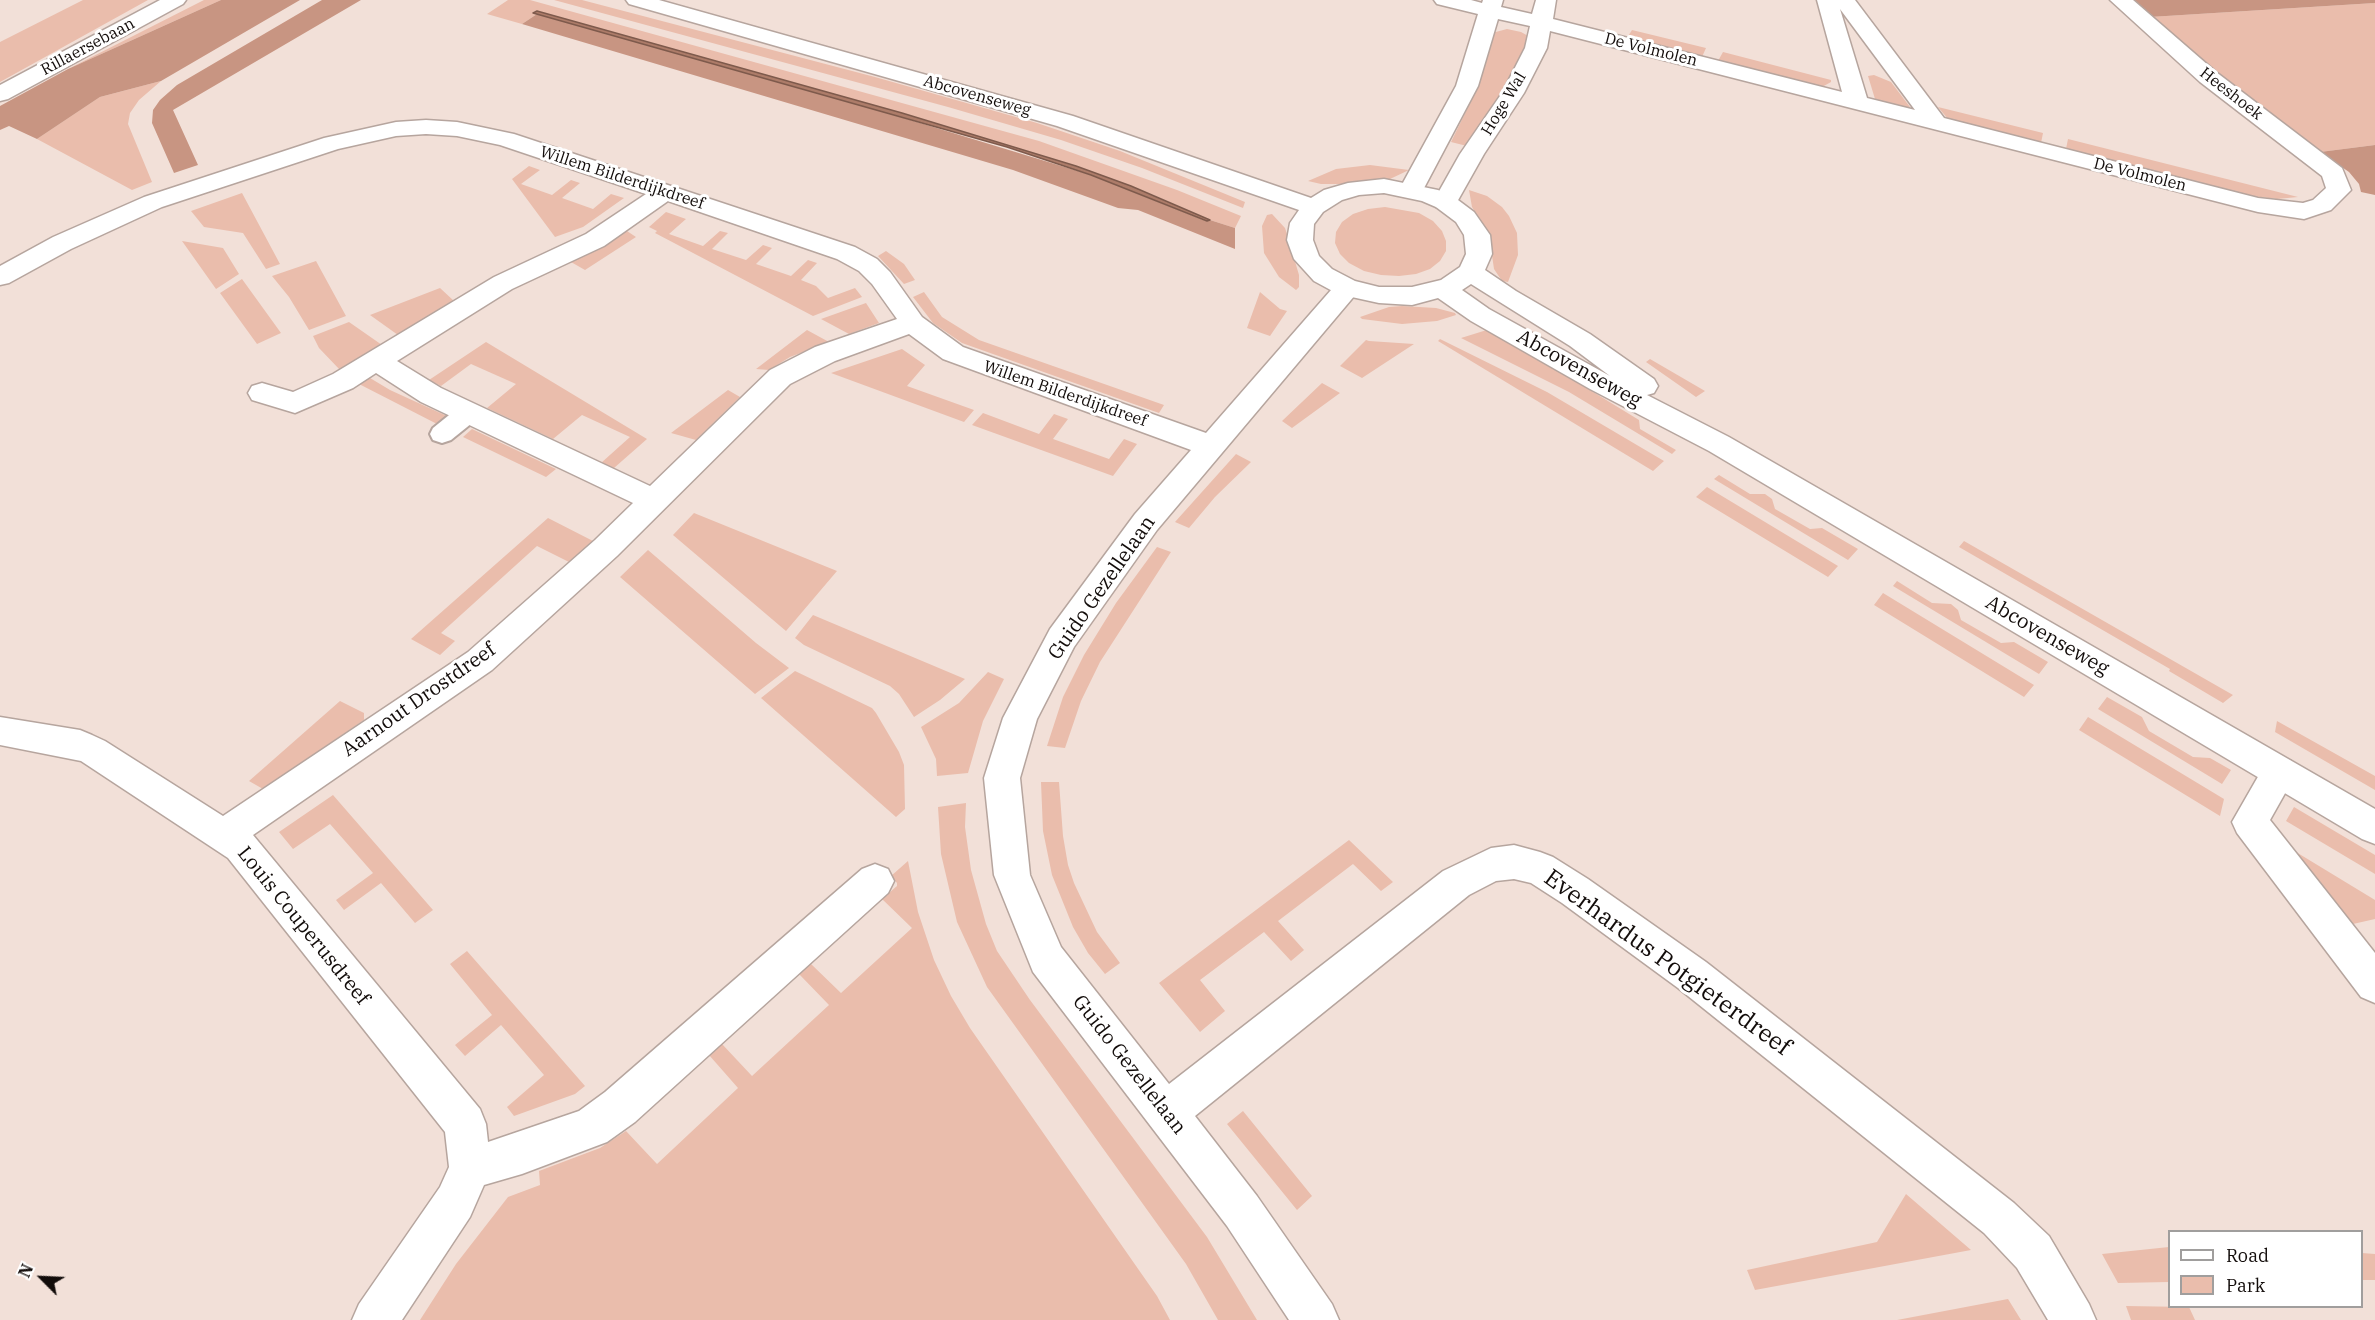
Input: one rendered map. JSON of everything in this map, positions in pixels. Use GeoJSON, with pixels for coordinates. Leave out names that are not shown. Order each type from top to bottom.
{"type":"FeatureCollection","features":[{"type":"Feature","properties":{"kind":"street","name":"Rillaersebaan"},"geometry":{"type":"LineString","coordinates":[[0,94],[176,0]]}},
{"type":"Feature","properties":{"kind":"street","name":"Abcovenseweg"},"geometry":{"type":"LineString","coordinates":[[636,0],[1065,121],[1314,207]]}},
{"type":"Feature","properties":{"kind":"street","name":"De Volmolen"},"geometry":{"type":"LineString","coordinates":[[1444,0],[1544,11],[1857,103],[2235,199],[2304,211],[2322,205],[2339,190]]}},
{"type":"Feature","properties":{"kind":"street"},"geometry":{"type":"LineString","coordinates":[[1827,0],[1857,103]]}},
{"type":"Feature","properties":{"kind":"street"},"geometry":{"type":"LineString","coordinates":[[1844,0],[1936,123]]}},
{"type":"Feature","properties":{"kind":"street","name":"Heeshoek"},"geometry":{"type":"LineString","coordinates":[[2120,0],[2208,77],[2333,173],[2339,190]]}},
{"type":"Feature","properties":{"kind":"street"},"geometry":{"type":"LineString","coordinates":[[1411,190],[1467,86],[1492,6]]}},
{"type":"Feature","properties":{"kind":"street","name":"Hoge Wal"},"geometry":{"type":"LineString","coordinates":[[1445,202],[1513,93],[1536,48],[1544,11]]}},
{"type":"Feature","properties":{"kind":"street","name":"Willem Bilderdijkdreef"},"geometry":{"type":"LineString","coordinates":[[0,277],[90,229],[153,202],[332,143],[396,129],[426,127],[487,134],[846,253],[868,265],[913,323],[953,353],[1211,446]]}},
{"type":"Feature","properties":{"kind":"street"},"geometry":{"type":"LineString","coordinates":[[1384,186],[1411,190],[1445,202],[1465,217],[1477,235],[1479,254],[1471,272],[1442,288],[1412,296],[1379,296],[1347,288],[1323,275],[1307,259],[1300,240],[1302,223],[1314,207],[1333,195],[1357,188],[1384,186]]}},
{"type":"Feature","properties":{"kind":"street"},"geometry":{"type":"LineString","coordinates":[[262,393],[295,403],[343,381],[510,279],[595,240],[665,192]]}},
{"type":"Feature","properties":{"kind":"street","name":"Abcovenseweg"},"geometry":{"type":"LineString","coordinates":[[1471,272],[1507,297],[1580,340],[1719,444]]}},
{"type":"Feature","properties":{"kind":"street","name":"Guido Gezellelaan"},"geometry":{"type":"LineString","coordinates":[[1316,1320],[1242,1211],[1047,959],[1012,875],[1002,778],[1020,718],[1062,638],[1146,522],[1347,288]]}},
{"type":"Feature","properties":{"kind":"street","name":"Abcovenseweg"},"geometry":{"type":"LineString","coordinates":[[1442,288],[1480,315],[1600,382],[1719,444],[2375,828]]}},
{"type":"Feature","properties":{"kind":"street","name":"Aarnout Drostdreef"},"geometry":{"type":"LineString","coordinates":[[224,835],[480,661],[655,501],[780,377],[825,354],[913,323]]}},
{"type":"Feature","properties":{"kind":"street"},"geometry":{"type":"LineString","coordinates":[[377,361],[431,395],[655,501]]}},
{"type":"Feature","properties":{"kind":"street","name":"Louis Couperusdreef"},"geometry":{"type":"LineString","coordinates":[[0,731],[80,745],[93,751],[241,847],[465,1124],[470,1168]]}},
{"type":"Feature","properties":{"kind":"street"},"geometry":{"type":"LineString","coordinates":[[2279,772],[2250,822],[2375,984]]}},
{"type":"Feature","properties":{"kind":"street","name":"Everhardus Potgieterdreef"},"geometry":{"type":"LineString","coordinates":[[1166,1113],[1456,883],[1491,865],[1514,862],[1540,869],[1575,891],[1692,975],[1999,1218],[2033,1252],[2073,1320]]}},
{"type":"Feature","properties":{"kind":"street"},"geometry":{"type":"LineString","coordinates":[[375,1320],[455,1202],[470,1168],[533,1149],[592,1127],[620,1107],[875,881]]}},
{"type":"Feature","properties":{"kind":"lane"},"geometry":{"type":"LineString","coordinates":[[442,434],[468,413]]}},
{"type":"Feature","properties":{"kind":"green space"},"geometry":{"type":"Polygon","coordinates":[[[83,0],[148,0],[0,82],[0,42],[83,0]]]}},
{"type":"Feature","properties":{"kind":"green space"},"geometry":{"type":"Polygon","coordinates":[[[204,0],[221,0],[68,69],[204,0]]]}},
{"type":"Feature","properties":{"kind":"green space"},"geometry":{"type":"Polygon","coordinates":[[[508,0],[530,0],[1039,141],[1177,190],[1241,216],[1235,228],[1076,166],[901,113],[537,11],[533,12],[537,14],[522,24],[487,14],[508,0]]]}},
{"type":"Feature","properties":{"kind":"green space"},"geometry":{"type":"Polygon","coordinates":[[[554,0],[582,0],[875,77],[1037,123],[1120,151],[1245,202],[1243,208],[1142,168],[1061,140],[554,0]]]}},
{"type":"Feature","properties":{"kind":"green space"},"geometry":{"type":"Polygon","coordinates":[[[2375,3],[2375,145],[2320,152],[2209,68],[2150,17],[2375,3]]]}},
{"type":"Feature","properties":{"kind":"green space"},"geometry":{"type":"Polygon","coordinates":[[[1507,29],[1530,37],[1511,82],[1467,146],[1451,142],[1470,103],[1492,33],[1507,29]]]}},
{"type":"Feature","properties":{"kind":"green space"},"geometry":{"type":"Polygon","coordinates":[[[1632,30],[1706,48],[1702,57],[1627,38],[1632,30]]]}},
{"type":"Feature","properties":{"kind":"green space"},"geometry":{"type":"Polygon","coordinates":[[[1723,52],[1831,80],[1831,82],[1822,87],[1718,61],[1723,52]]]}},
{"type":"Feature","properties":{"kind":"green space"},"geometry":{"type":"Polygon","coordinates":[[[1874,75],[1891,82],[1910,107],[1905,109],[1875,99],[1868,76],[1874,75]]]}},
{"type":"Feature","properties":{"kind":"green space"},"geometry":{"type":"Polygon","coordinates":[[[161,81],[139,100],[130,113],[128,124],[152,182],[132,190],[37,139],[100,97],[161,81]]]}},
{"type":"Feature","properties":{"kind":"green space"},"geometry":{"type":"Polygon","coordinates":[[[1938,107],[2043,133],[2041,143],[1948,119],[1938,107]]]}},
{"type":"Feature","properties":{"kind":"green space"},"geometry":{"type":"Polygon","coordinates":[[[2068,139],[2298,197],[2277,199],[2251,196],[2066,149],[2068,139]]]}},
{"type":"Feature","properties":{"kind":"green space"},"geometry":{"type":"Polygon","coordinates":[[[1370,165],[1409,170],[1390,179],[1344,184],[1321,184],[1308,181],[1336,169],[1370,165]]]}},
{"type":"Feature","properties":{"kind":"green space"},"geometry":{"type":"Polygon","coordinates":[[[529,166],[540,170],[521,184],[552,195],[571,180],[580,183],[562,198],[593,209],[611,194],[624,198],[583,227],[555,237],[512,179],[529,166]]]}},
{"type":"Feature","properties":{"kind":"green space"},"geometry":{"type":"Polygon","coordinates":[[[1469,190],[1487,196],[1502,207],[1517,233],[1518,255],[1508,282],[1502,281],[1494,269],[1489,235],[1472,207],[1469,190]]]}},
{"type":"Feature","properties":{"kind":"green space"},"geometry":{"type":"Polygon","coordinates":[[[242,193],[280,264],[266,269],[243,233],[204,227],[191,211],[242,193]]]}},
{"type":"Feature","properties":{"kind":"green space"},"geometry":{"type":"Polygon","coordinates":[[[1385,207],[1419,213],[1433,221],[1442,231],[1446,241],[1446,251],[1440,261],[1430,269],[1399,276],[1364,271],[1349,263],[1340,254],[1335,243],[1336,232],[1342,222],[1353,214],[1385,207]]]}},
{"type":"Feature","properties":{"kind":"green space"},"geometry":{"type":"Polygon","coordinates":[[[666,212],[686,219],[669,234],[703,246],[720,231],[728,233],[712,249],[746,260],[763,245],[772,248],[756,264],[791,276],[808,260],[817,263],[801,280],[816,286],[828,298],[855,288],[862,297],[813,316],[655,233],[657,231],[649,227],[666,212]]]}},
{"type":"Feature","properties":{"kind":"green space"},"geometry":{"type":"Polygon","coordinates":[[[1272,214],[1285,228],[1287,234],[1299,275],[1299,287],[1296,290],[1279,277],[1264,253],[1262,226],[1267,215],[1272,214]]]}},
{"type":"Feature","properties":{"kind":"green space"},"geometry":{"type":"Polygon","coordinates":[[[627,231],[636,237],[585,270],[571,262],[627,231]]]}},
{"type":"Feature","properties":{"kind":"green space"},"geometry":{"type":"Polygon","coordinates":[[[182,241],[223,248],[239,274],[216,289],[182,241]]]}},
{"type":"Feature","properties":{"kind":"green space"},"geometry":{"type":"Polygon","coordinates":[[[886,251],[904,264],[915,280],[904,284],[878,256],[886,251]]]}},
{"type":"Feature","properties":{"kind":"green space"},"geometry":{"type":"Polygon","coordinates":[[[316,261],[346,316],[309,330],[289,297],[272,276],[316,261]]]}},
{"type":"Feature","properties":{"kind":"green space"},"geometry":{"type":"Polygon","coordinates":[[[242,279],[281,333],[257,344],[220,293],[242,279]]]}},
{"type":"Feature","properties":{"kind":"green space"},"geometry":{"type":"Polygon","coordinates":[[[440,288],[454,301],[398,335],[370,315],[440,288]]]}},
{"type":"Feature","properties":{"kind":"green space"},"geometry":{"type":"Polygon","coordinates":[[[924,292],[942,317],[979,340],[1164,405],[1159,413],[962,343],[933,323],[913,297],[924,292]]]}},
{"type":"Feature","properties":{"kind":"green space"},"geometry":{"type":"Polygon","coordinates":[[[1260,292],[1280,309],[1287,311],[1270,336],[1247,328],[1260,292]]]}},
{"type":"Feature","properties":{"kind":"green space"},"geometry":{"type":"Polygon","coordinates":[[[866,303],[879,323],[849,334],[821,319],[866,303]]]}},
{"type":"Feature","properties":{"kind":"green space"},"geometry":{"type":"Polygon","coordinates":[[[1389,307],[1436,308],[1456,315],[1437,321],[1402,324],[1360,317],[1389,307]]]}},
{"type":"Feature","properties":{"kind":"green space"},"geometry":{"type":"Polygon","coordinates":[[[349,322],[382,345],[340,370],[319,348],[313,336],[349,322]]]}},
{"type":"Feature","properties":{"kind":"green space"},"geometry":{"type":"Polygon","coordinates":[[[1490,329],[1639,420],[1640,429],[1676,450],[1672,454],[1569,392],[1461,338],[1490,329]]]}},
{"type":"Feature","properties":{"kind":"green space"},"geometry":{"type":"Polygon","coordinates":[[[807,330],[829,342],[790,357],[769,370],[756,369],[807,330]]]}},
{"type":"Feature","properties":{"kind":"green space"},"geometry":{"type":"Polygon","coordinates":[[[1440,339],[1547,392],[1664,461],[1653,471],[1438,341],[1440,339]]]}},
{"type":"Feature","properties":{"kind":"green space"},"geometry":{"type":"Polygon","coordinates":[[[1366,340],[1414,344],[1362,378],[1340,366],[1366,340]]]}},
{"type":"Feature","properties":{"kind":"green space"},"geometry":{"type":"Polygon","coordinates":[[[486,342],[647,439],[614,468],[601,463],[630,437],[582,415],[553,439],[487,408],[516,384],[471,364],[441,386],[429,380],[486,342]]]}},
{"type":"Feature","properties":{"kind":"green space"},"geometry":{"type":"Polygon","coordinates":[[[902,349],[925,365],[907,386],[974,410],[964,422],[831,373],[902,349]]]}},
{"type":"Feature","properties":{"kind":"green space"},"geometry":{"type":"Polygon","coordinates":[[[1650,359],[1705,391],[1696,397],[1646,362],[1650,359]]]}},
{"type":"Feature","properties":{"kind":"green space"},"geometry":{"type":"Polygon","coordinates":[[[370,378],[390,390],[449,417],[439,425],[359,384],[370,378]]]}},
{"type":"Feature","properties":{"kind":"green space"},"geometry":{"type":"Polygon","coordinates":[[[1322,383],[1340,393],[1292,428],[1282,421],[1322,383]]]}},
{"type":"Feature","properties":{"kind":"green space"},"geometry":{"type":"Polygon","coordinates":[[[728,390],[740,397],[696,440],[671,433],[728,390]]]}},
{"type":"Feature","properties":{"kind":"green space"},"geometry":{"type":"Polygon","coordinates":[[[983,413],[1039,434],[1054,414],[1068,419],[1053,439],[1109,459],[1124,439],[1137,444],[1113,476],[972,425],[983,413]]]}},
{"type":"Feature","properties":{"kind":"green space"},"geometry":{"type":"Polygon","coordinates":[[[472,429],[556,469],[546,477],[463,437],[472,429]]]}},
{"type":"Feature","properties":{"kind":"green space"},"geometry":{"type":"Polygon","coordinates":[[[1236,454],[1251,462],[1215,497],[1189,528],[1175,522],[1236,454]]]}},
{"type":"Feature","properties":{"kind":"green space"},"geometry":{"type":"Polygon","coordinates":[[[1719,475],[1750,494],[1765,494],[1772,499],[1775,509],[1810,529],[1822,528],[1858,549],[1848,560],[1714,479],[1719,475]]]}},
{"type":"Feature","properties":{"kind":"green space"},"geometry":{"type":"Polygon","coordinates":[[[1707,487],[1838,566],[1828,577],[1696,497],[1707,487]]]}},
{"type":"Feature","properties":{"kind":"green space"},"geometry":{"type":"Polygon","coordinates":[[[694,513],[837,571],[786,631],[673,535],[694,513]]]}},
{"type":"Feature","properties":{"kind":"green space"},"geometry":{"type":"Polygon","coordinates":[[[548,518],[593,541],[569,562],[537,546],[441,633],[455,641],[440,655],[411,639],[548,518]]]}},
{"type":"Feature","properties":{"kind":"green space"},"geometry":{"type":"Polygon","coordinates":[[[1964,541],[2233,695],[2223,703],[2169,671],[2170,669],[1959,547],[1964,541]]]}},
{"type":"Feature","properties":{"kind":"green space"},"geometry":{"type":"Polygon","coordinates":[[[1157,547],[1171,552],[1100,662],[1081,701],[1065,748],[1047,746],[1063,697],[1084,655],[1116,603],[1157,547]]]}},
{"type":"Feature","properties":{"kind":"green space"},"geometry":{"type":"Polygon","coordinates":[[[648,550],[756,643],[789,668],[755,694],[620,577],[648,550]]]}},
{"type":"Feature","properties":{"kind":"green space"},"geometry":{"type":"Polygon","coordinates":[[[1897,581],[1932,603],[1951,604],[1958,610],[1961,620],[2001,643],[2014,642],[2048,662],[2039,674],[1893,586],[1897,581]]]}},
{"type":"Feature","properties":{"kind":"green space"},"geometry":{"type":"Polygon","coordinates":[[[1883,593],[2034,685],[2024,697],[1874,605],[1883,593]]]}},
{"type":"Feature","properties":{"kind":"green space"},"geometry":{"type":"Polygon","coordinates":[[[813,615],[965,679],[940,700],[914,717],[899,694],[890,686],[804,645],[795,638],[813,615]]]}},
{"type":"Feature","properties":{"kind":"green space"},"geometry":{"type":"Polygon","coordinates":[[[795,671],[872,708],[876,713],[904,765],[905,809],[896,817],[761,698],[795,671]]]}},
{"type":"Feature","properties":{"kind":"green space"},"geometry":{"type":"Polygon","coordinates":[[[988,672],[1004,679],[983,721],[968,773],[937,776],[936,759],[921,727],[959,703],[988,672]]]}},
{"type":"Feature","properties":{"kind":"green space"},"geometry":{"type":"Polygon","coordinates":[[[2107,697],[2142,717],[2149,731],[2193,757],[2210,758],[2231,770],[2222,784],[2098,709],[2107,697]]]}},
{"type":"Feature","properties":{"kind":"green space"},"geometry":{"type":"Polygon","coordinates":[[[340,701],[364,713],[364,720],[263,789],[249,781],[340,701]]]}},
{"type":"Feature","properties":{"kind":"green space"},"geometry":{"type":"Polygon","coordinates":[[[2088,717],[2224,799],[2220,816],[2079,730],[2088,717]]]}},
{"type":"Feature","properties":{"kind":"green space"},"geometry":{"type":"Polygon","coordinates":[[[2277,721],[2375,776],[2375,790],[2275,732],[2277,721]]]}},
{"type":"Feature","properties":{"kind":"green space"},"geometry":{"type":"Polygon","coordinates":[[[1041,782],[1059,782],[1063,836],[1074,883],[1097,932],[1120,963],[1105,974],[1088,953],[1073,927],[1052,875],[1043,831],[1041,782]]]}},
{"type":"Feature","properties":{"kind":"green space"},"geometry":{"type":"Polygon","coordinates":[[[333,795],[433,910],[415,923],[381,883],[344,910],[336,900],[373,873],[330,824],[293,849],[279,832],[333,795]]]}},
{"type":"Feature","properties":{"kind":"green space"},"geometry":{"type":"Polygon","coordinates":[[[966,803],[965,827],[971,870],[986,924],[997,951],[1030,1000],[1207,1237],[1257,1320],[1218,1320],[1186,1264],[987,987],[957,922],[941,854],[938,807],[966,803]]]}},
{"type":"Feature","properties":{"kind":"green space"},"geometry":{"type":"Polygon","coordinates":[[[2294,807],[2375,855],[2375,874],[2286,821],[2294,807]]]}},
{"type":"Feature","properties":{"kind":"green space"},"geometry":{"type":"Polygon","coordinates":[[[1349,840],[1393,882],[1381,891],[1353,864],[1278,921],[1304,950],[1291,961],[1264,932],[1200,980],[1225,1011],[1200,1032],[1159,983],[1349,840]]]}},
{"type":"Feature","properties":{"kind":"green space"},"geometry":{"type":"Polygon","coordinates":[[[2296,852],[2375,900],[2375,919],[2353,924],[2296,852]]]}},
{"type":"Feature","properties":{"kind":"green space"},"geometry":{"type":"Polygon","coordinates":[[[908,861],[918,912],[934,960],[951,996],[970,1028],[1157,1296],[1170,1320],[420,1320],[456,1264],[508,1197],[540,1185],[539,1171],[600,1148],[626,1131],[657,1164],[738,1088],[709,1055],[722,1044],[752,1076],[829,1005],[799,974],[811,964],[841,993],[912,928],[882,899],[897,886],[891,876],[908,861]]]}},
{"type":"Feature","properties":{"kind":"green space"},"geometry":{"type":"Polygon","coordinates":[[[467,951],[585,1086],[575,1094],[514,1116],[507,1107],[544,1075],[501,1025],[465,1056],[455,1045],[492,1015],[450,964],[467,951]]]}},
{"type":"Feature","properties":{"kind":"green space"},"geometry":{"type":"Polygon","coordinates":[[[1243,1111],[1312,1196],[1297,1210],[1227,1124],[1243,1111]]]}},
{"type":"Feature","properties":{"kind":"green space"},"geometry":{"type":"Polygon","coordinates":[[[1906,1194],[1971,1250],[1755,1290],[1747,1270],[1877,1242],[1906,1194]]]}},
{"type":"Feature","properties":{"kind":"green space"},"geometry":{"type":"Polygon","coordinates":[[[2168,1247],[2168,1282],[2118,1283],[2102,1254],[2168,1247]]]}},
{"type":"Feature","properties":{"kind":"green space"},"geometry":{"type":"Polygon","coordinates":[[[2363,1253],[2375,1254],[2375,1280],[2363,1280],[2363,1253]]]}},
{"type":"Feature","properties":{"kind":"green space"},"geometry":{"type":"Polygon","coordinates":[[[2008,1299],[2021,1320],[1897,1320],[2008,1299]]]}},
{"type":"Feature","properties":{"kind":"green space"},"geometry":{"type":"Polygon","coordinates":[[[2126,1306],[2189,1308],[2195,1320],[2131,1320],[2126,1306]]]}},
{"type":"Feature","properties":{"kind":"shaded area"},"geometry":{"type":"Polygon","coordinates":[[[221,0],[300,0],[161,81],[100,97],[37,139],[9,126],[0,130],[0,106],[68,69],[221,0]]]}},
{"type":"Feature","properties":{"kind":"shaded area"},"geometry":{"type":"Polygon","coordinates":[[[322,0],[361,0],[173,110],[198,165],[174,173],[152,123],[153,110],[160,100],[177,85],[322,0]]]}},
{"type":"Feature","properties":{"kind":"shaded area"},"geometry":{"type":"Polygon","coordinates":[[[2131,0],[2375,0],[2375,3],[2150,17],[2131,0]]]}},
{"type":"Feature","properties":{"kind":"shaded area"},"geometry":{"type":"Polygon","coordinates":[[[537,11],[902,113],[1076,166],[1131,186],[1210,220],[1207,221],[1091,175],[1007,147],[533,13],[537,11]]]}},
{"type":"Feature","properties":{"kind":"shaded area"},"geometry":{"type":"Polygon","coordinates":[[[537,14],[825,94],[1091,175],[1206,221],[1210,220],[1235,228],[1235,249],[1138,210],[1118,208],[1013,170],[522,24],[537,14]]]}},
{"type":"Feature","properties":{"kind":"shaded area"},"geometry":{"type":"Polygon","coordinates":[[[2375,145],[2375,195],[2361,192],[2359,184],[2349,172],[2320,152],[2375,145]]]}}]}
